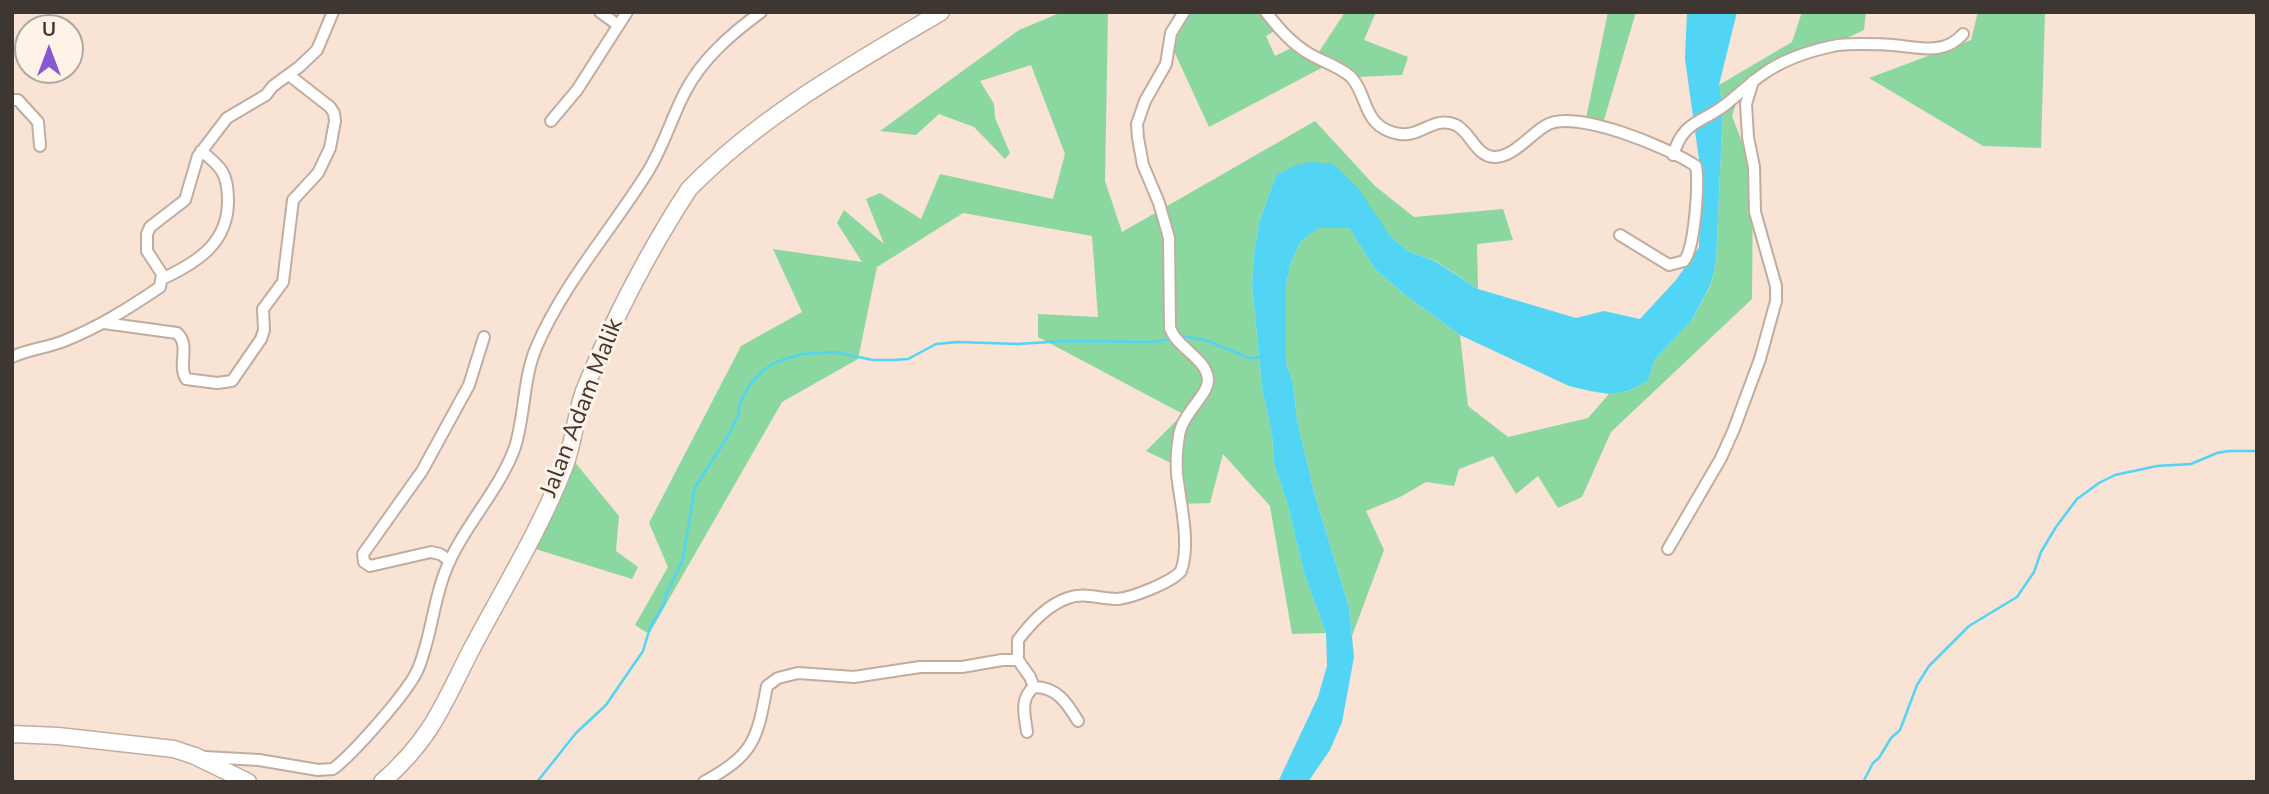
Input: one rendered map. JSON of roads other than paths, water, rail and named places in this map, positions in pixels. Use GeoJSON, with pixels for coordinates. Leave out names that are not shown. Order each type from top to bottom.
{"type":"FeatureCollection","features":[{"type":"Feature","properties":{"kind":"highway","name":"Jalan Adam Malik"},"geometry":{"type":"LineString","coordinates":[[382,782],[423,740],[438,717],[513,575],[564,469],[583,394],[617,316],[689,189],[760,128],[820,85],[941,12]]}},
{"type":"Feature","properties":{"kind":"highway"},"geometry":{"type":"LineString","coordinates":[[12,734],[174,749],[195,756],[248,782]]}},
{"type":"Feature","properties":{"kind":"street"},"geometry":{"type":"LineString","coordinates":[[12,357],[61,342],[104,323],[160,287],[162,274],[146,251],[146,234],[150,226],[185,200],[201,151],[230,116],[265,95],[317,50],[333,12]]}},
{"type":"Feature","properties":{"kind":"street"},"geometry":{"type":"LineString","coordinates":[[600,12],[618,25]]}},
{"type":"Feature","properties":{"kind":"street"},"geometry":{"type":"LineString","coordinates":[[551,121],[577,90],[627,12]]}},
{"type":"Feature","properties":{"kind":"street"},"geometry":{"type":"LineString","coordinates":[[195,756],[259,760],[318,770],[333,769],[413,680],[421,659],[434,604],[450,561],[514,447],[535,351],[552,315],[592,251],[646,175],[685,91],[698,70],[736,32],[761,12]]}},
{"type":"Feature","properties":{"kind":"street"},"geometry":{"type":"LineString","coordinates":[[1034,687],[1018,660],[1018,640],[1036,619],[1060,601],[1082,595],[1124,597],[1170,580],[1178,575],[1184,565],[1177,474],[1179,432],[1184,418],[1208,382],[1198,360],[1173,335],[1170,328],[1169,237],[1143,165],[1138,124],[1145,101],[1166,64],[1171,33],[1184,12]]}},
{"type":"Feature","properties":{"kind":"street"},"geometry":{"type":"LineString","coordinates":[[1266,12],[1291,42],[1352,79],[1374,121],[1400,134],[1411,134],[1446,121],[1460,127],[1487,156],[1496,157],[1507,153],[1545,126],[1561,121],[1574,121],[1625,132],[1693,163],[1697,169],[1694,227],[1688,258],[1676,265],[1664,262],[1620,235]]}},
{"type":"Feature","properties":{"kind":"street"},"geometry":{"type":"LineString","coordinates":[[1673,155],[1678,139],[1686,128],[1723,107],[1753,81],[1785,62],[1836,45],[1888,45],[1929,50],[1952,43],[1963,34]]}},
{"type":"Feature","properties":{"kind":"street"},"geometry":{"type":"LineString","coordinates":[[104,323],[177,333],[184,342],[183,372],[186,379],[223,383],[236,377],[261,339],[264,330],[263,309],[284,282],[293,200],[317,173],[331,143],[335,121],[330,107],[289,75]]}},
{"type":"Feature","properties":{"kind":"street"},"geometry":{"type":"LineString","coordinates":[[1668,549],[1721,458],[1734,429],[1760,359],[1776,302],[1776,286],[1755,212],[1754,167],[1748,137],[1746,104],[1753,81]]}},
{"type":"Feature","properties":{"kind":"street"},"geometry":{"type":"LineString","coordinates":[[12,100],[18,100],[38,122],[40,146]]}},
{"type":"Feature","properties":{"kind":"street"},"geometry":{"type":"LineString","coordinates":[[162,279],[207,251],[223,230],[228,209],[227,179],[219,167],[201,151]]}},
{"type":"Feature","properties":{"kind":"street"},"geometry":{"type":"LineString","coordinates":[[450,561],[431,552],[370,566],[364,562],[363,554],[422,471],[469,385],[484,337]]}},
{"type":"Feature","properties":{"kind":"street"},"geometry":{"type":"LineString","coordinates":[[704,782],[725,769],[752,744],[767,686],[778,678],[798,673],[863,677],[920,667],[962,667],[1018,660]]}},
{"type":"Feature","properties":{"kind":"street"},"geometry":{"type":"LineString","coordinates":[[1034,687],[1053,690],[1064,700],[1078,721]]}},
{"type":"Feature","properties":{"kind":"street"},"geometry":{"type":"LineString","coordinates":[[1027,733],[1024,703],[1027,694],[1034,687]]}},
{"type":"Feature","properties":{"kind":"water"},"geometry":{"type":"Polygon","coordinates":[[[1687,12],[1737,12],[1719,85],[1723,107],[1716,261],[1711,284],[1692,320],[1655,359],[1648,381],[1628,391],[1609,394],[1569,386],[1460,335],[1375,269],[1349,228],[1319,228],[1301,241],[1291,262],[1286,285],[1286,363],[1293,383],[1297,420],[1315,496],[1349,607],[1354,657],[1342,722],[1330,750],[1308,782],[1278,782],[1318,697],[1327,666],[1326,633],[1304,573],[1287,502],[1274,464],[1272,434],[1262,388],[1252,284],[1259,223],[1276,175],[1294,166],[1311,162],[1333,164],[1358,188],[1390,236],[1408,251],[1435,261],[1478,289],[1576,318],[1604,311],[1640,319],[1676,280],[1699,247],[1701,174],[1685,59],[1687,12]]]}},
{"type":"Feature","properties":{"kind":"waterway"},"geometry":{"type":"LineString","coordinates":[[1182,336],[1205,340],[1250,358],[1262,357]]}},
{"type":"Feature","properties":{"kind":"waterway"},"geometry":{"type":"LineString","coordinates":[[537,782],[576,733],[606,705],[643,651],[650,628],[663,606],[683,559],[695,487],[727,438],[745,393],[764,370],[776,362],[802,354],[834,352],[873,360],[908,359],[936,344],[958,342],[1018,344],[1066,341],[1154,342],[1171,339]]}},
{"type":"Feature","properties":{"kind":"waterway"},"geometry":{"type":"LineString","coordinates":[[1863,782],[1873,763],[1900,730],[1917,685],[1929,666],[1969,626],[2017,597],[2034,572],[2041,552],[2056,527],[2077,499],[2115,475],[2157,466],[2191,464],[2217,453],[2257,451]]}}]}
